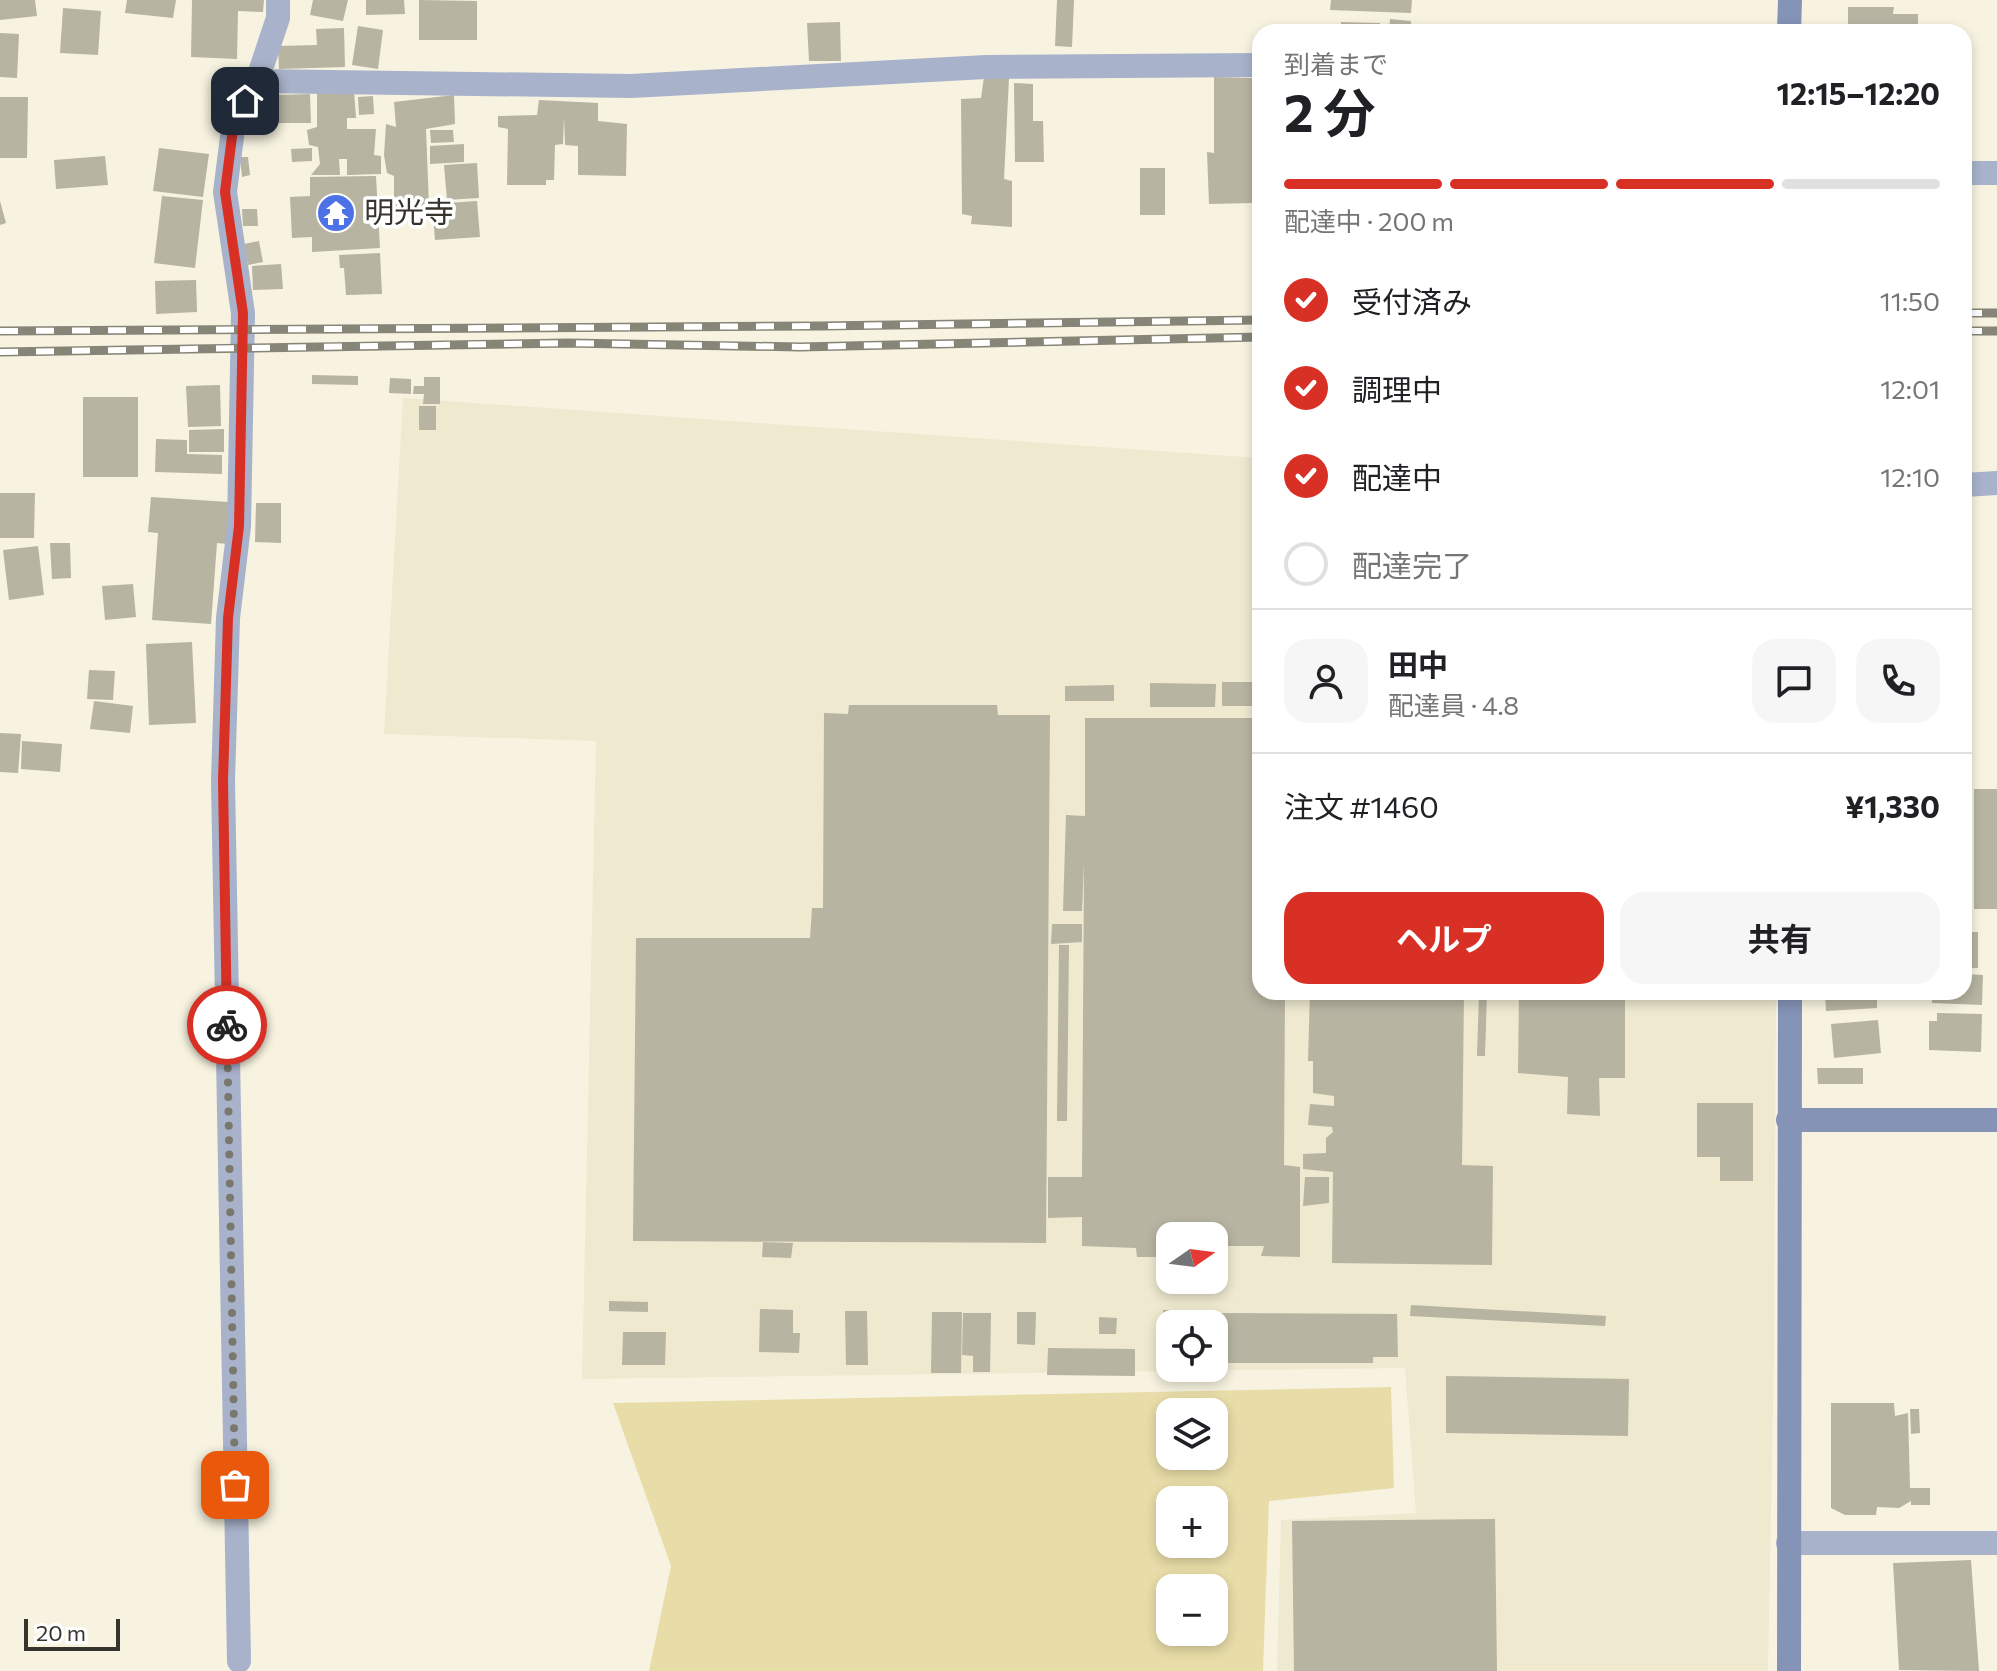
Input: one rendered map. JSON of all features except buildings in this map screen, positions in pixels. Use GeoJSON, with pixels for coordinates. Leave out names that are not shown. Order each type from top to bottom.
{"type":"FeatureCollection","features":[{"type":"Feature","properties":{"kind":"street"},"geometry":{"type":"LineString","coordinates":[[239,1661],[223,781],[228,618],[239,526],[243,313],[225,192],[234,121],[257,81],[278,18],[278,0]]}},
{"type":"Feature","properties":{"kind":"street"},"geometry":{"type":"LineString","coordinates":[[1789,24],[1790,0]]}},
{"type":"Feature","properties":{"kind":"street"},"geometry":{"type":"LineString","coordinates":[[257,81],[631,86],[986,67],[1252,65]]}},
{"type":"Feature","properties":{"kind":"street"},"geometry":{"type":"LineString","coordinates":[[1972,173],[1997,173]]}},
{"type":"Feature","properties":{"kind":"street"},"geometry":{"type":"LineString","coordinates":[[1972,485],[1997,483]]}},
{"type":"Feature","properties":{"kind":"street"},"geometry":{"type":"LineString","coordinates":[[1789,1671],[1790,1000]]}},
{"type":"Feature","properties":{"kind":"street"},"geometry":{"type":"LineString","coordinates":[[1788,1120],[1997,1120]]}},
{"type":"Feature","properties":{"kind":"street"},"geometry":{"type":"LineString","coordinates":[[1788,1543],[1997,1543]]}},
{"type":"Feature","properties":{"kind":"shaded area"},"geometry":{"type":"Polygon","coordinates":[[[403,398],[1252,457],[1252,1000],[1776,1000],[1768,1671],[1277,1671],[1281,1520],[1416,1513],[1405,1368],[1228,1370],[1228,1310],[1156,1310],[1156,1371],[582,1379],[596,741],[384,734],[403,398]]]}},
{"type":"Feature","properties":{"kind":"shaded area"},"geometry":{"type":"Polygon","coordinates":[[[1391,1387],[1394,1488],[1269,1501],[1263,1671],[649,1671],[671,1566],[613,1403],[1391,1387]]]}},
{"type":"Feature","properties":{"kind":"railway"},"geometry":{"type":"LineString","coordinates":[[1972,313],[1997,313]]}},
{"type":"Feature","properties":{"kind":"railway"},"geometry":{"type":"LineString","coordinates":[[0,331],[1252,320]]}},
{"type":"Feature","properties":{"kind":"railway"},"geometry":{"type":"LineString","coordinates":[[1972,331],[1997,331]]}},
{"type":"Feature","properties":{"kind":"railway"},"geometry":{"type":"LineString","coordinates":[[0,352],[568,343],[800,347],[1252,337]]}},
{"type":"Feature","properties":{"kind":"way so far"},"geometry":{"type":"LineString","coordinates":[[227,1025],[235,1485]]}},
{"type":"Feature","properties":{"kind":"place","name":"明光寺"},"geometry":{"type":"Point","coordinates":[336,213]}},
{"type":"Feature","properties":{"kind":"route"},"geometry":{"type":"LineString","coordinates":[[227,1025],[223,781],[228,618],[239,526],[238,447],[243,313],[225,192],[234,121],[245,101]]}}]}
